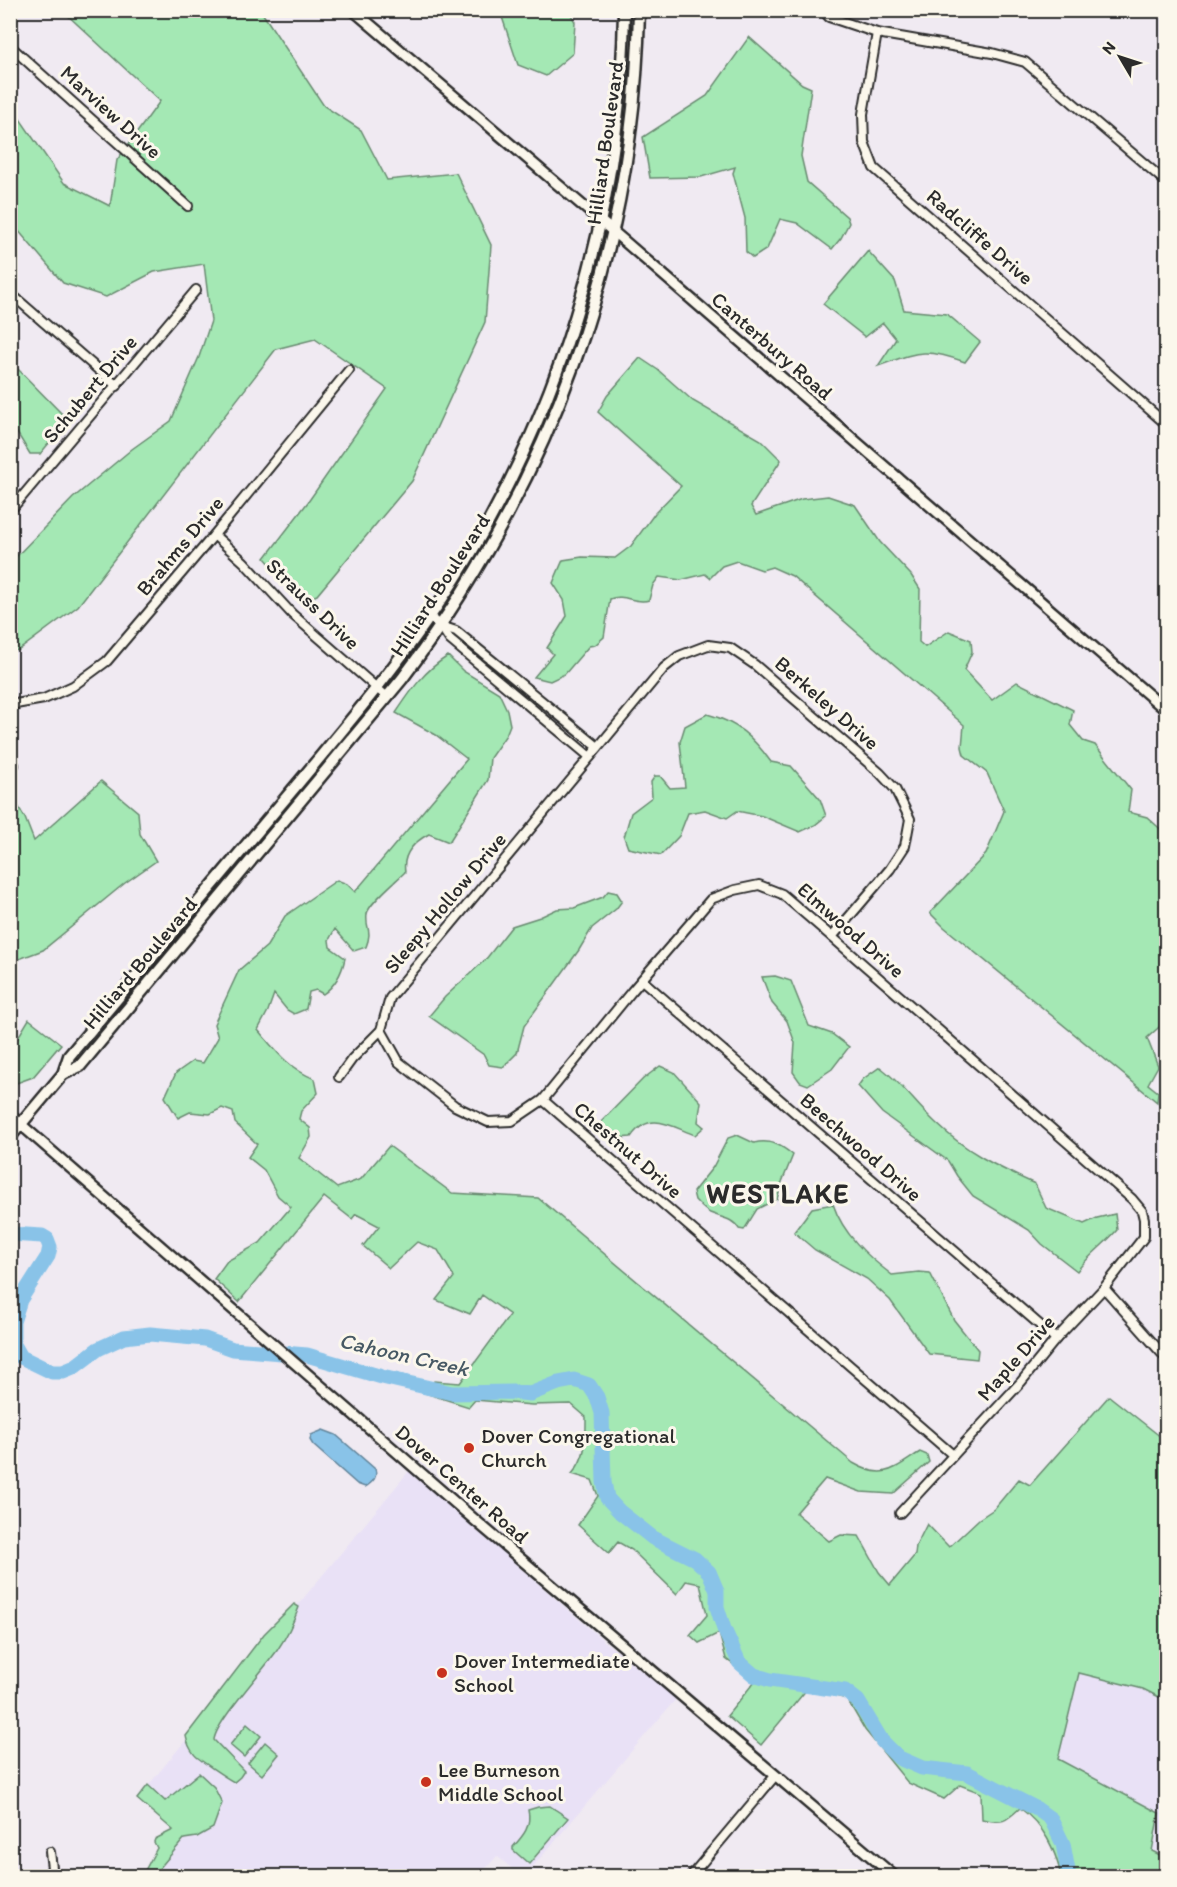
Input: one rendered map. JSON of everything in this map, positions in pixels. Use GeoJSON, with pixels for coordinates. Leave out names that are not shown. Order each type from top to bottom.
{"type":"FeatureCollection","features":[{"type":"Feature","properties":{"kind":"main road","name":"Hilliard Boulevard"},"geometry":{"type":"LineString","coordinates":[[10,1137],[63,1074],[69,1056],[377,688],[429,617],[482,534],[534,429],[575,319],[610,177],[620,100],[624,10]]}},
{"type":"Feature","properties":{"kind":"main road","name":"Hilliard Boulevard"},"geometry":{"type":"LineString","coordinates":[[63,1074],[80,1066],[387,698],[441,626],[500,531],[547,434],[580,350],[597,297],[623,185],[634,112],[639,10]]}},
{"type":"Feature","properties":{"kind":"street","name":"Canterbury Road"},"geometry":{"type":"LineString","coordinates":[[353,10],[1167,710]]}},
{"type":"Feature","properties":{"kind":"street"},"geometry":{"type":"LineString","coordinates":[[823,10],[830,17],[877,33],[992,53],[1025,62],[1167,182]]}},
{"type":"Feature","properties":{"kind":"street","name":"Radcliffe Drive"},"geometry":{"type":"LineString","coordinates":[[877,33],[863,114],[864,142],[873,168],[1167,424]]}},
{"type":"Feature","properties":{"kind":"street","name":"Marview Drive"},"geometry":{"type":"LineString","coordinates":[[10,46],[188,206]]}},
{"type":"Feature","properties":{"kind":"street","name":"Schubert Drive"},"geometry":{"type":"LineString","coordinates":[[10,511],[196,290]]}},
{"type":"Feature","properties":{"kind":"street"},"geometry":{"type":"LineString","coordinates":[[10,293],[117,386]]}},
{"type":"Feature","properties":{"kind":"street","name":"Brahms Drive"},"geometry":{"type":"LineString","coordinates":[[10,705],[44,699],[74,686],[107,661],[349,370]]}},
{"type":"Feature","properties":{"kind":"street","name":"Strauss Drive"},"geometry":{"type":"LineString","coordinates":[[214,535],[244,562],[292,614],[387,698]]}},
{"type":"Feature","properties":{"kind":"street"},"geometry":{"type":"LineString","coordinates":[[429,617],[441,626],[456,631],[598,747]]}},
{"type":"Feature","properties":{"kind":"street"},"geometry":{"type":"LineString","coordinates":[[441,626],[450,640],[590,757]]}},
{"type":"Feature","properties":{"kind":"street","name":"Berkeley Drive"},"geometry":{"type":"LineString","coordinates":[[590,757],[664,668],[679,656],[708,645],[730,648],[755,665],[880,773],[895,789],[910,819],[905,846],[890,869],[832,937]]}},
{"type":"Feature","properties":{"kind":"street","name":"Sleepy Hollow Drive"},"geometry":{"type":"LineString","coordinates":[[339,1077],[352,1059],[381,1030],[390,998],[590,757]]}},
{"type":"Feature","properties":{"kind":"street","name":"Elmwood Drive"},"geometry":{"type":"LineString","coordinates":[[543,1101],[711,899],[735,890],[759,885],[782,894],[832,937],[1132,1200],[1142,1211],[1144,1219]]}},
{"type":"Feature","properties":{"kind":"street","name":"Beechwood Drive"},"geometry":{"type":"LineString","coordinates":[[642,980],[1056,1339]]}},
{"type":"Feature","properties":{"kind":"street","name":"Chestnut Drive"},"geometry":{"type":"LineString","coordinates":[[381,1030],[399,1062],[454,1106],[488,1122],[512,1121],[543,1101],[953,1455]]}},
{"type":"Feature","properties":{"kind":"street","name":"Dover Center Road"},"geometry":{"type":"LineString","coordinates":[[10,1115],[484,1527],[894,1876]]}},
{"type":"Feature","properties":{"kind":"street","name":"Maple Drive"},"geometry":{"type":"LineString","coordinates":[[900,1513],[1104,1288],[1144,1237],[1144,1219]]}},
{"type":"Feature","properties":{"kind":"street"},"geometry":{"type":"LineString","coordinates":[[1104,1288],[1167,1358]]}},
{"type":"Feature","properties":{"kind":"street"},"geometry":{"type":"LineString","coordinates":[[690,1876],[775,1776]]}},
{"type":"Feature","properties":{"kind":"street"},"geometry":{"type":"LineString","coordinates":[[47,1876],[52,1868],[50,1852]]}},
{"type":"Feature","properties":{"kind":"shaded area","name":"Dover Intermediate School"},"geometry":{"type":"Polygon","coordinates":[[[409,1471],[604,1641],[676,1699],[525,1876],[521,1876],[497,1856],[479,1876],[153,1876],[184,1839],[137,1799],[409,1471]]]}},
{"type":"Feature","properties":{"kind":"shaded area"},"geometry":{"type":"Polygon","coordinates":[[[1079,1673],[1143,1689],[1166,1700],[1166,1857],[1152,1851],[1058,1759],[1079,1673]]]}},
{"type":"Feature","properties":{"kind":"green space"},"geometry":{"type":"Polygon","coordinates":[[[63,11],[261,11],[324,106],[361,130],[387,180],[456,173],[491,245],[485,322],[412,481],[317,595],[302,601],[265,558],[308,502],[387,389],[315,339],[276,349],[78,606],[19,650],[11,651],[11,562],[73,498],[132,449],[171,421],[199,357],[211,321],[204,264],[154,272],[106,297],[63,283],[11,222],[10,111],[18,116],[64,183],[110,206],[117,160],[160,101],[63,11]]]}},
{"type":"Feature","properties":{"kind":"green space"},"geometry":{"type":"Polygon","coordinates":[[[500,11],[569,11],[575,22],[573,53],[546,76],[518,65],[500,11]]]}},
{"type":"Feature","properties":{"kind":"green space"},"geometry":{"type":"Polygon","coordinates":[[[749,37],[802,84],[811,88],[801,156],[807,182],[847,217],[849,223],[832,249],[797,223],[780,219],[767,249],[753,258],[746,252],[745,218],[733,173],[735,167],[701,177],[650,178],[643,137],[707,96],[749,37]]]}},
{"type":"Feature","properties":{"kind":"green space"},"geometry":{"type":"Polygon","coordinates":[[[868,251],[895,281],[904,310],[947,314],[980,342],[965,362],[940,354],[921,353],[878,366],[896,339],[883,323],[865,337],[823,304],[868,251]]]}},
{"type":"Feature","properties":{"kind":"green space"},"geometry":{"type":"Polygon","coordinates":[[[640,358],[658,370],[693,401],[761,440],[781,460],[751,506],[756,515],[802,499],[828,496],[855,505],[880,542],[911,575],[920,589],[919,642],[925,647],[949,631],[971,640],[972,652],[964,670],[992,700],[1017,682],[1073,710],[1070,725],[1083,741],[1095,745],[1131,790],[1128,812],[1147,817],[1166,834],[1166,1021],[1147,1038],[1158,1066],[1148,1084],[1158,1092],[1157,1102],[944,927],[930,913],[986,854],[1004,811],[987,773],[964,755],[962,747],[964,725],[792,576],[772,567],[762,570],[737,561],[722,566],[710,578],[705,574],[681,580],[659,577],[653,585],[649,600],[639,601],[620,597],[610,599],[604,637],[595,645],[589,646],[565,674],[550,681],[534,677],[553,654],[547,648],[567,616],[564,600],[553,583],[563,560],[582,557],[615,558],[631,546],[655,513],[681,486],[598,412],[607,396],[640,358]]]}},
{"type":"Feature","properties":{"kind":"green space"},"geometry":{"type":"Polygon","coordinates":[[[11,362],[62,414],[55,436],[40,454],[30,454],[11,423],[11,362]]]}},
{"type":"Feature","properties":{"kind":"green space"},"geometry":{"type":"Polygon","coordinates":[[[448,656],[463,671],[499,693],[507,710],[510,725],[490,758],[488,780],[449,842],[429,834],[418,841],[407,854],[405,872],[369,910],[367,919],[369,936],[366,947],[354,951],[335,929],[329,940],[330,947],[345,958],[340,974],[332,987],[323,994],[316,990],[309,992],[306,1009],[294,1014],[287,1010],[274,994],[258,1030],[290,1064],[315,1079],[318,1093],[301,1111],[299,1119],[310,1128],[311,1137],[299,1158],[337,1188],[361,1179],[389,1146],[452,1193],[538,1198],[853,1463],[881,1472],[895,1468],[920,1452],[927,1455],[929,1462],[893,1494],[861,1492],[825,1479],[796,1513],[829,1541],[841,1535],[859,1536],[879,1572],[890,1585],[915,1555],[916,1546],[927,1524],[949,1547],[979,1519],[994,1509],[1019,1479],[1030,1485],[1109,1396],[1166,1441],[1166,1686],[1159,1697],[1143,1689],[1079,1673],[1058,1759],[1159,1813],[1152,1851],[1166,1858],[1166,1876],[1061,1876],[1047,1838],[1036,1822],[1020,1808],[1003,1821],[982,1819],[981,1793],[960,1785],[944,1799],[908,1783],[865,1730],[847,1699],[807,1689],[761,1745],[727,1716],[755,1681],[726,1659],[719,1633],[699,1643],[690,1635],[707,1615],[700,1584],[686,1581],[677,1594],[632,1550],[618,1542],[609,1553],[578,1525],[598,1496],[592,1480],[572,1474],[583,1454],[586,1440],[586,1417],[571,1404],[532,1405],[475,1400],[469,1407],[425,1393],[434,1381],[460,1383],[510,1315],[482,1295],[470,1314],[436,1300],[454,1277],[438,1250],[417,1242],[389,1268],[363,1246],[379,1226],[356,1214],[352,1219],[324,1197],[239,1302],[214,1279],[227,1261],[260,1243],[291,1207],[278,1196],[264,1170],[248,1157],[257,1144],[235,1123],[233,1112],[222,1108],[210,1114],[190,1112],[178,1118],[165,1097],[176,1073],[193,1061],[203,1063],[218,1038],[214,1024],[239,970],[267,946],[285,916],[337,880],[347,884],[355,892],[467,759],[436,735],[396,713],[425,674],[448,656]]]}},
{"type":"Feature","properties":{"kind":"green space"},"geometry":{"type":"Polygon","coordinates":[[[707,714],[727,721],[744,732],[771,762],[791,766],[820,799],[826,816],[815,825],[800,832],[762,816],[737,811],[727,818],[705,810],[688,813],[679,836],[661,855],[628,848],[624,837],[631,813],[652,797],[651,782],[655,776],[660,776],[670,788],[685,787],[680,742],[685,726],[707,714]]]}},
{"type":"Feature","properties":{"kind":"green space"},"geometry":{"type":"Polygon","coordinates":[[[101,781],[138,812],[140,834],[156,861],[125,883],[43,950],[11,962],[11,804],[14,799],[34,841],[101,781]]]}},
{"type":"Feature","properties":{"kind":"green space"},"geometry":{"type":"Polygon","coordinates":[[[608,891],[617,893],[622,901],[616,909],[592,928],[579,950],[524,1026],[517,1053],[503,1067],[489,1065],[484,1055],[429,1016],[445,997],[486,959],[512,926],[557,909],[574,908],[603,897],[608,891]]]}},
{"type":"Feature","properties":{"kind":"green space"},"geometry":{"type":"Polygon","coordinates":[[[775,976],[791,981],[809,1026],[832,1034],[849,1047],[832,1069],[808,1085],[800,1082],[793,1072],[795,1043],[787,1021],[772,1003],[762,977],[775,976]]]}},
{"type":"Feature","properties":{"kind":"green space"},"geometry":{"type":"Polygon","coordinates":[[[29,1019],[61,1044],[33,1077],[11,1085],[11,1049],[29,1019]]]}},
{"type":"Feature","properties":{"kind":"green space"},"geometry":{"type":"Polygon","coordinates":[[[660,1066],[674,1072],[701,1102],[698,1122],[704,1127],[695,1135],[661,1122],[653,1122],[638,1129],[631,1137],[618,1138],[603,1130],[601,1122],[643,1079],[660,1066]]]}},
{"type":"Feature","properties":{"kind":"green space"},"geometry":{"type":"Polygon","coordinates":[[[880,1067],[947,1133],[996,1165],[1035,1184],[1046,1208],[1084,1224],[1115,1214],[1117,1230],[1077,1271],[1042,1244],[1029,1230],[973,1196],[948,1161],[882,1113],[858,1086],[863,1079],[880,1067]]]}},
{"type":"Feature","properties":{"kind":"green space"},"geometry":{"type":"Polygon","coordinates":[[[737,1135],[754,1143],[775,1144],[793,1155],[777,1199],[757,1209],[744,1230],[739,1229],[730,1220],[710,1213],[695,1200],[693,1192],[713,1167],[728,1138],[737,1135]]]}},
{"type":"Feature","properties":{"kind":"green space"},"geometry":{"type":"Polygon","coordinates":[[[833,1204],[849,1235],[892,1275],[930,1273],[954,1320],[978,1350],[977,1359],[929,1354],[890,1300],[867,1279],[815,1250],[794,1232],[812,1208],[833,1204]]]}},
{"type":"Feature","properties":{"kind":"green space"},"geometry":{"type":"Polygon","coordinates":[[[294,1604],[299,1607],[281,1644],[217,1731],[214,1740],[244,1771],[234,1782],[196,1756],[186,1736],[264,1634],[294,1604]]]}},
{"type":"Feature","properties":{"kind":"green space"},"geometry":{"type":"Polygon","coordinates":[[[247,1724],[261,1736],[244,1757],[230,1745],[247,1724]]]}},
{"type":"Feature","properties":{"kind":"green space"},"geometry":{"type":"Polygon","coordinates":[[[265,1742],[279,1754],[262,1775],[248,1763],[265,1742]]]}},
{"type":"Feature","properties":{"kind":"green space"},"geometry":{"type":"Polygon","coordinates":[[[199,1773],[214,1787],[222,1803],[213,1828],[197,1837],[184,1839],[153,1876],[142,1876],[157,1848],[155,1839],[173,1830],[137,1799],[148,1785],[165,1801],[199,1773]]]}},
{"type":"Feature","properties":{"kind":"green space"},"geometry":{"type":"Polygon","coordinates":[[[550,1806],[568,1818],[529,1864],[513,1850],[513,1847],[528,1826],[528,1810],[550,1806]]]}},
{"type":"Feature","properties":{"kind":"water"},"geometry":{"type":"Polygon","coordinates":[[[323,1430],[336,1435],[375,1469],[374,1480],[370,1484],[365,1487],[357,1484],[313,1445],[310,1440],[311,1435],[323,1430]]]}},
{"type":"Feature","properties":{"kind":"waterway","name":"Cahoon Creek"},"geometry":{"type":"LineString","coordinates":[[10,1234],[42,1236],[47,1239],[50,1247],[48,1256],[20,1300],[13,1322],[13,1343],[21,1357],[52,1372],[63,1372],[73,1368],[98,1349],[124,1337],[150,1334],[205,1339],[233,1349],[307,1355],[382,1377],[452,1393],[530,1394],[558,1383],[574,1380],[589,1385],[597,1397],[602,1413],[604,1482],[607,1498],[620,1512],[653,1538],[695,1559],[709,1572],[717,1591],[717,1607],[724,1629],[739,1662],[754,1675],[770,1680],[845,1691],[858,1701],[882,1741],[899,1758],[922,1768],[967,1773],[1037,1809],[1051,1819],[1063,1844],[1069,1876]]}},
{"type":"Feature","properties":{"kind":"place","name":"Dover Congregational Church"},"geometry":{"type":"Point","coordinates":[469,1448]}},
{"type":"Feature","properties":{"kind":"place","name":"Dover Intermediate School"},"geometry":{"type":"Point","coordinates":[442,1673]}},
{"type":"Feature","properties":{"kind":"place","name":"Lee Burneson Middle School"},"geometry":{"type":"Point","coordinates":[426,1782]}},
{"type":"Feature","properties":{"kind":"district","name":"WESTLAKE"},"geometry":{"type":"Point","coordinates":[778,1194]}}]}
